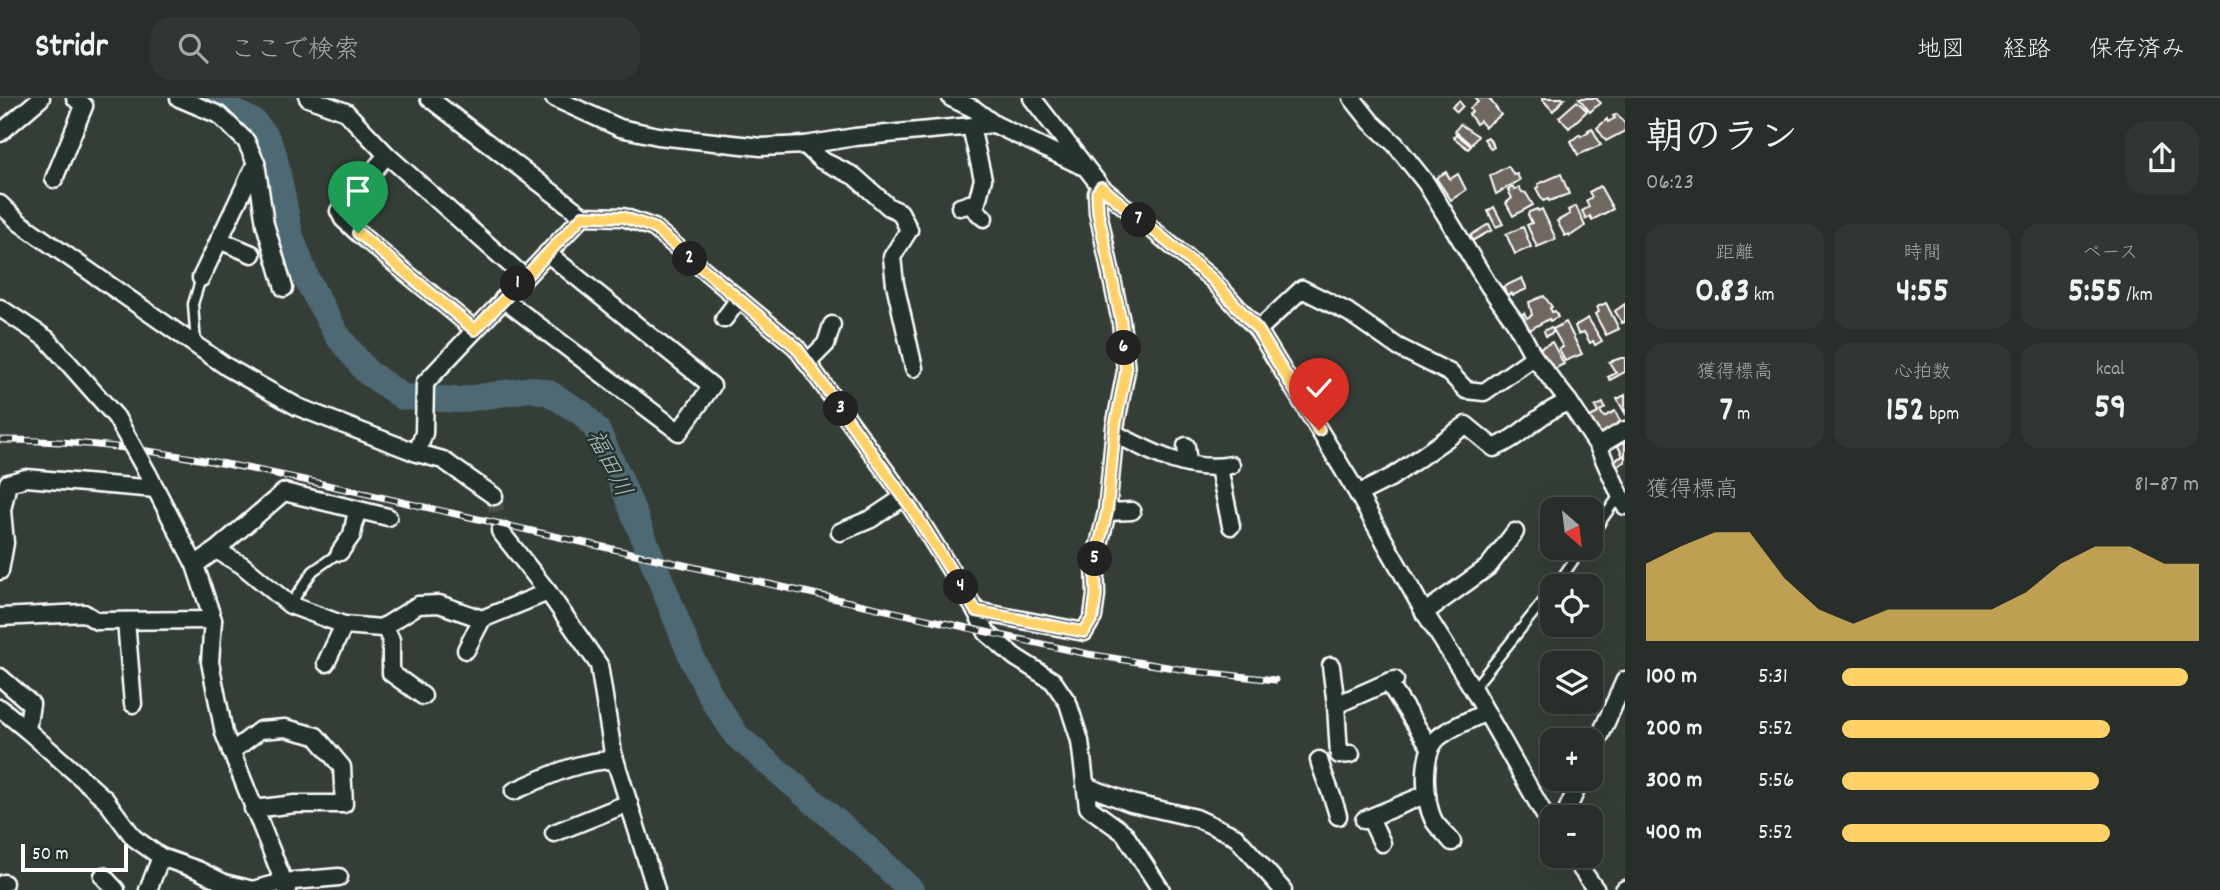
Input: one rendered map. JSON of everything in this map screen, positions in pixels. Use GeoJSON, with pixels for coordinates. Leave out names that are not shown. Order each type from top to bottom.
{"type":"FeatureCollection","features":[{"type":"Feature","properties":{"kind":"street"},"geometry":{"type":"LineString","coordinates":[[0,133],[41,98]]}},
{"type":"Feature","properties":{"kind":"street"},"geometry":{"type":"LineString","coordinates":[[54,179],[63,138],[84,106],[75,98]]}},
{"type":"Feature","properties":{"kind":"street"},"geometry":{"type":"LineString","coordinates":[[179,98],[219,116],[246,141],[256,163],[265,224],[284,288]]}},
{"type":"Feature","properties":{"kind":"street"},"geometry":{"type":"LineString","coordinates":[[308,98],[346,113],[387,155],[524,277]]}},
{"type":"Feature","properties":{"kind":"street"},"geometry":{"type":"LineString","coordinates":[[429,98],[583,216],[623,217],[654,228],[796,347],[904,497],[987,633],[1015,657],[1053,681],[1068,702],[1080,741],[1088,807],[1124,833],[1161,890]]}},
{"type":"Feature","properties":{"kind":"street"},"geometry":{"type":"LineString","coordinates":[[554,98],[620,128],[658,136],[761,148],[994,124]]}},
{"type":"Feature","properties":{"kind":"street"},"geometry":{"type":"LineString","coordinates":[[951,98],[974,108],[994,124],[1085,167]]}},
{"type":"Feature","properties":{"kind":"street"},"geometry":{"type":"LineString","coordinates":[[1032,98],[1101,187],[1212,279],[1258,330],[1358,494],[1424,613],[1473,689],[1540,807]]}},
{"type":"Feature","properties":{"kind":"street"},"geometry":{"type":"LineString","coordinates":[[1352,98],[1371,122],[1395,144],[1426,183],[1467,253],[1515,322],[1534,357],[1569,402],[1598,446],[1622,500]]}},
{"type":"Feature","properties":{"kind":"street"},"geometry":{"type":"LineString","coordinates":[[971,127],[983,179],[977,202],[964,205],[984,218]]}},
{"type":"Feature","properties":{"kind":"street"},"geometry":{"type":"LineString","coordinates":[[805,145],[821,160],[853,176],[890,207],[900,212],[909,230],[892,257],[895,284],[914,368]]}},
{"type":"Feature","properties":{"kind":"street"},"geometry":{"type":"LineString","coordinates":[[387,155],[339,211],[343,219],[475,330]]}},
{"type":"Feature","properties":{"kind":"street"},"geometry":{"type":"LineString","coordinates":[[201,278],[256,163]]}},
{"type":"Feature","properties":{"kind":"street"},"geometry":{"type":"LineString","coordinates":[[976,611],[1084,632],[1093,617],[1096,595],[1095,561],[1107,512],[1115,427],[1126,371],[1098,212],[1097,193],[1101,187]]}},
{"type":"Feature","properties":{"kind":"street"},"geometry":{"type":"LineString","coordinates":[[1,206],[20,223],[227,367],[298,407],[417,453],[443,460],[494,496]]}},
{"type":"Feature","properties":{"kind":"street"},"geometry":{"type":"LineString","coordinates":[[417,453],[425,433],[425,383],[583,216]]}},
{"type":"Feature","properties":{"kind":"street"},"geometry":{"type":"LineString","coordinates":[[219,240],[252,254]]}},
{"type":"Feature","properties":{"kind":"street"},"geometry":{"type":"LineString","coordinates":[[503,299],[679,432],[712,386],[547,253]]}},
{"type":"Feature","properties":{"kind":"street"},"geometry":{"type":"LineString","coordinates":[[1258,330],[1302,289],[1348,312],[1398,347],[1450,373],[1466,390],[1485,392],[1534,357]]}},
{"type":"Feature","properties":{"kind":"street"},"geometry":{"type":"LineString","coordinates":[[724,319],[739,299]]}},
{"type":"Feature","properties":{"kind":"street"},"geometry":{"type":"LineString","coordinates":[[0,308],[47,339],[116,417],[195,565],[214,620],[210,662],[224,733],[285,886]]}},
{"type":"Feature","properties":{"kind":"street"},"geometry":{"type":"LineString","coordinates":[[807,363],[826,344],[832,325]]}},
{"type":"Feature","properties":{"kind":"street"},"geometry":{"type":"LineString","coordinates":[[1358,494],[1392,477],[1466,425],[1494,448],[1521,434],[1544,413],[1569,402]]}},
{"type":"Feature","properties":{"kind":"street"},"geometry":{"type":"LineString","coordinates":[[1598,446],[1625,430]]}},
{"type":"Feature","properties":{"kind":"street"},"geometry":{"type":"LineString","coordinates":[[1116,434],[1147,451],[1188,464],[1225,467],[1231,526]]}},
{"type":"Feature","properties":{"kind":"street"},"geometry":{"type":"LineString","coordinates":[[1186,446],[1188,464]]}},
{"type":"Feature","properties":{"kind":"street"},"geometry":{"type":"LineString","coordinates":[[0,571],[5,543],[2,510],[8,483],[26,478],[156,489]]}},
{"type":"Feature","properties":{"kind":"street"},"geometry":{"type":"LineString","coordinates":[[195,565],[284,492],[387,517]]}},
{"type":"Feature","properties":{"kind":"street"},"geometry":{"type":"LineString","coordinates":[[840,532],[871,519],[904,497]]}},
{"type":"Feature","properties":{"kind":"street"},"geometry":{"type":"LineString","coordinates":[[340,552],[352,535],[357,510]]}},
{"type":"Feature","properties":{"kind":"street"},"geometry":{"type":"LineString","coordinates":[[1107,512],[1132,511]]}},
{"type":"Feature","properties":{"kind":"street"},"geometry":{"type":"LineString","coordinates":[[499,531],[548,592],[599,665],[615,760],[656,890]]}},
{"type":"Feature","properties":{"kind":"street"},"geometry":{"type":"LineString","coordinates":[[1424,613],[1488,567],[1515,532]]}},
{"type":"Feature","properties":{"kind":"street"},"geometry":{"type":"LineString","coordinates":[[216,550],[242,565],[290,605],[344,625],[384,626],[418,605],[439,604],[482,619]]}},
{"type":"Feature","properties":{"kind":"street"},"geometry":{"type":"LineString","coordinates":[[466,650],[482,619],[548,592]]}},
{"type":"Feature","properties":{"kind":"street"},"geometry":{"type":"LineString","coordinates":[[0,617],[84,613],[97,621],[214,620]]}},
{"type":"Feature","properties":{"kind":"street"},"geometry":{"type":"LineString","coordinates":[[126,621],[133,704]]}},
{"type":"Feature","properties":{"kind":"street"},"geometry":{"type":"LineString","coordinates":[[326,663],[344,625]]}},
{"type":"Feature","properties":{"kind":"street"},"geometry":{"type":"LineString","coordinates":[[384,626],[391,639],[391,673],[423,696]]}},
{"type":"Feature","properties":{"kind":"street"},"geometry":{"type":"LineString","coordinates":[[1331,666],[1345,755],[1317,760],[1326,784],[1333,793],[1338,816]]}},
{"type":"Feature","properties":{"kind":"street"},"geometry":{"type":"LineString","coordinates":[[0,677],[30,704],[27,730]]}},
{"type":"Feature","properties":{"kind":"street"},"geometry":{"type":"LineString","coordinates":[[1603,729],[1625,680]]}},
{"type":"Feature","properties":{"kind":"street"},"geometry":{"type":"LineString","coordinates":[[1336,705],[1392,681],[1430,747]]}},
{"type":"Feature","properties":{"kind":"street"},"geometry":{"type":"LineString","coordinates":[[0,708],[105,799],[134,838],[161,856],[224,883],[253,890],[339,877]]}},
{"type":"Feature","properties":{"kind":"street"},"geometry":{"type":"LineString","coordinates":[[1452,842],[1434,821],[1427,794],[1426,766],[1430,747],[1439,737],[1486,712]]}},
{"type":"Feature","properties":{"kind":"street"},"geometry":{"type":"LineString","coordinates":[[231,752],[260,730],[285,728],[317,736],[342,767],[344,804],[295,804],[253,809]]}},
{"type":"Feature","properties":{"kind":"street"},"geometry":{"type":"LineString","coordinates":[[514,791],[595,760],[615,760]]}},
{"type":"Feature","properties":{"kind":"street"},"geometry":{"type":"LineString","coordinates":[[1086,786],[1131,803],[1196,818],[1235,836],[1283,890]]}},
{"type":"Feature","properties":{"kind":"street"},"geometry":{"type":"LineString","coordinates":[[1382,843],[1367,818],[1427,794]]}},
{"type":"Feature","properties":{"kind":"street"},"geometry":{"type":"LineString","coordinates":[[554,833],[629,803]]}},
{"type":"Feature","properties":{"kind":"street"},"geometry":{"type":"LineString","coordinates":[[148,890],[161,856]]}},
{"type":"Feature","properties":{"kind":"street"},"geometry":{"type":"LineString","coordinates":[[1580,868],[1596,890]]}},
{"type":"Feature","properties":{"kind":"street"},"geometry":{"type":"LineString","coordinates":[[103,876],[116,890]]}},
{"type":"Feature","properties":{"kind":"lane"},"geometry":{"type":"LineString","coordinates":[[197,346],[193,304],[201,278]]}},
{"type":"Feature","properties":{"kind":"lane"},"geometry":{"type":"LineString","coordinates":[[1603,522],[1622,500]]}},
{"type":"Feature","properties":{"kind":"lane"},"geometry":{"type":"LineString","coordinates":[[290,605],[313,571],[340,552]]}},
{"type":"Feature","properties":{"kind":"lane"},"geometry":{"type":"LineString","coordinates":[[1473,689],[1540,605]]}},
{"type":"Feature","properties":{"kind":"building"},"geometry":{"type":"Polygon","coordinates":[[[1476,98],[1489,98],[1501,115],[1485,127],[1480,121],[1476,124],[1469,114],[1472,112],[1470,108],[1478,102],[1476,98]]]}},
{"type":"Feature","properties":{"kind":"building"},"geometry":{"type":"Polygon","coordinates":[[[1542,98],[1565,98],[1553,111],[1542,99],[1542,98]]]}},
{"type":"Feature","properties":{"kind":"building"},"geometry":{"type":"Polygon","coordinates":[[[1579,98],[1596,98],[1600,103],[1590,112],[1579,98]]]}},
{"type":"Feature","properties":{"kind":"building"},"geometry":{"type":"Polygon","coordinates":[[[1459,101],[1463,106],[1457,112],[1452,107],[1459,101]]]}},
{"type":"Feature","properties":{"kind":"building"},"geometry":{"type":"Polygon","coordinates":[[[1577,101],[1587,111],[1569,128],[1559,117],[1577,101]]]}},
{"type":"Feature","properties":{"kind":"building"},"geometry":{"type":"Polygon","coordinates":[[[1617,114],[1625,124],[1625,131],[1606,141],[1597,128],[1607,119],[1608,122],[1615,118],[1613,116],[1617,114]]]}},
{"type":"Feature","properties":{"kind":"building"},"geometry":{"type":"Polygon","coordinates":[[[1460,124],[1478,136],[1471,145],[1455,131],[1460,124]]]}},
{"type":"Feature","properties":{"kind":"building"},"geometry":{"type":"Polygon","coordinates":[[[1592,128],[1601,145],[1578,155],[1571,141],[1592,128]]]}},
{"type":"Feature","properties":{"kind":"building"},"geometry":{"type":"Polygon","coordinates":[[[1456,134],[1471,146],[1468,149],[1453,137],[1456,134]]]}},
{"type":"Feature","properties":{"kind":"building"},"geometry":{"type":"Polygon","coordinates":[[[1488,137],[1494,147],[1491,149],[1484,139],[1488,137]]]}},
{"type":"Feature","properties":{"kind":"building"},"geometry":{"type":"Polygon","coordinates":[[[1508,166],[1520,180],[1496,194],[1490,176],[1508,166]]]}},
{"type":"Feature","properties":{"kind":"building"},"geometry":{"type":"Polygon","coordinates":[[[1446,172],[1450,179],[1458,174],[1466,190],[1451,200],[1436,178],[1446,172]]]}},
{"type":"Feature","properties":{"kind":"building"},"geometry":{"type":"Polygon","coordinates":[[[1561,174],[1569,194],[1543,201],[1536,188],[1539,187],[1538,184],[1561,174]]]}},
{"type":"Feature","properties":{"kind":"building"},"geometry":{"type":"Polygon","coordinates":[[[1600,186],[1613,209],[1592,220],[1590,216],[1586,219],[1582,211],[1589,207],[1586,201],[1592,197],[1589,192],[1600,186]]]}},
{"type":"Feature","properties":{"kind":"building"},"geometry":{"type":"Polygon","coordinates":[[[1513,187],[1514,190],[1519,187],[1526,193],[1533,205],[1513,216],[1506,203],[1512,198],[1508,190],[1513,187]]]}},
{"type":"Feature","properties":{"kind":"building"},"geometry":{"type":"Polygon","coordinates":[[[1576,206],[1585,226],[1570,236],[1565,236],[1557,221],[1570,214],[1568,210],[1576,206]]]}},
{"type":"Feature","properties":{"kind":"building"},"geometry":{"type":"Polygon","coordinates":[[[1494,207],[1503,224],[1496,227],[1488,211],[1494,207]]]}},
{"type":"Feature","properties":{"kind":"building"},"geometry":{"type":"Polygon","coordinates":[[[1542,209],[1556,239],[1537,247],[1527,225],[1532,223],[1529,212],[1542,209]]]}},
{"type":"Feature","properties":{"kind":"building"},"geometry":{"type":"Polygon","coordinates":[[[1489,224],[1492,230],[1472,241],[1471,235],[1489,224]]]}},
{"type":"Feature","properties":{"kind":"building"},"geometry":{"type":"Polygon","coordinates":[[[1523,227],[1531,247],[1515,254],[1506,234],[1523,227]]]}},
{"type":"Feature","properties":{"kind":"building"},"geometry":{"type":"Polygon","coordinates":[[[1522,278],[1527,289],[1507,295],[1503,287],[1522,278]]]}},
{"type":"Feature","properties":{"kind":"building"},"geometry":{"type":"Polygon","coordinates":[[[1544,296],[1552,307],[1552,312],[1555,311],[1558,317],[1526,332],[1518,317],[1524,313],[1527,318],[1532,315],[1529,302],[1544,296]]]}},
{"type":"Feature","properties":{"kind":"building"},"geometry":{"type":"Polygon","coordinates":[[[1606,303],[1619,329],[1606,335],[1595,314],[1599,312],[1597,307],[1606,303]]]}},
{"type":"Feature","properties":{"kind":"building"},"geometry":{"type":"Polygon","coordinates":[[[1625,304],[1625,322],[1622,323],[1615,311],[1625,304]]]}},
{"type":"Feature","properties":{"kind":"building"},"geometry":{"type":"Polygon","coordinates":[[[1588,318],[1602,341],[1595,345],[1593,341],[1590,343],[1584,332],[1578,334],[1575,326],[1588,318]]]}},
{"type":"Feature","properties":{"kind":"building"},"geometry":{"type":"Polygon","coordinates":[[[1566,322],[1582,354],[1565,361],[1559,349],[1563,347],[1553,329],[1566,322]]]}},
{"type":"Feature","properties":{"kind":"building"},"geometry":{"type":"Polygon","coordinates":[[[1551,327],[1554,332],[1546,336],[1544,331],[1551,327]]]}},
{"type":"Feature","properties":{"kind":"building"},"geometry":{"type":"Polygon","coordinates":[[[1552,342],[1564,364],[1550,371],[1538,349],[1552,342]]]}},
{"type":"Feature","properties":{"kind":"building"},"geometry":{"type":"Polygon","coordinates":[[[1625,358],[1625,372],[1610,380],[1608,377],[1616,373],[1609,362],[1625,358]]]}},
{"type":"Feature","properties":{"kind":"building"},"geometry":{"type":"Polygon","coordinates":[[[1625,395],[1625,413],[1617,399],[1625,395]]]}},
{"type":"Feature","properties":{"kind":"building"},"geometry":{"type":"Polygon","coordinates":[[[1603,403],[1605,408],[1600,411],[1604,417],[1615,411],[1621,423],[1601,436],[1590,417],[1598,413],[1595,407],[1603,403]]]}},
{"type":"Feature","properties":{"kind":"building"},"geometry":{"type":"Polygon","coordinates":[[[1625,439],[1625,462],[1615,467],[1611,462],[1623,456],[1617,444],[1625,439]]]}},
{"type":"Feature","properties":{"kind":"waterway","name":"福田川"},"geometry":{"type":"LineString","coordinates":[[206,98],[254,122],[266,136],[274,154],[290,234],[307,280],[337,335],[367,372],[403,397],[460,400],[531,389],[549,393],[582,413],[597,430],[620,479],[693,661],[713,700],[737,736],[865,846],[911,890]]}},
{"type":"Feature","properties":{"kind":"tunnel"},"geometry":{"type":"LineString","coordinates":[[494,496],[500,531]]}},
{"type":"Feature","properties":{"kind":"railway"},"geometry":{"type":"LineString","coordinates":[[0,440],[116,447],[230,465],[1088,654],[1192,671],[1275,680]]}},
{"type":"Feature","properties":{"kind":"route"},"geometry":{"type":"LineString","coordinates":[[358,233],[475,330],[583,216],[623,217],[654,228],[796,347],[912,509],[976,611],[1068,631],[1084,632],[1093,617],[1096,595],[1095,561],[1107,512],[1115,427],[1126,371],[1121,321],[1098,212],[1097,193],[1101,187],[1212,279],[1258,330],[1319,430]]}}]}
